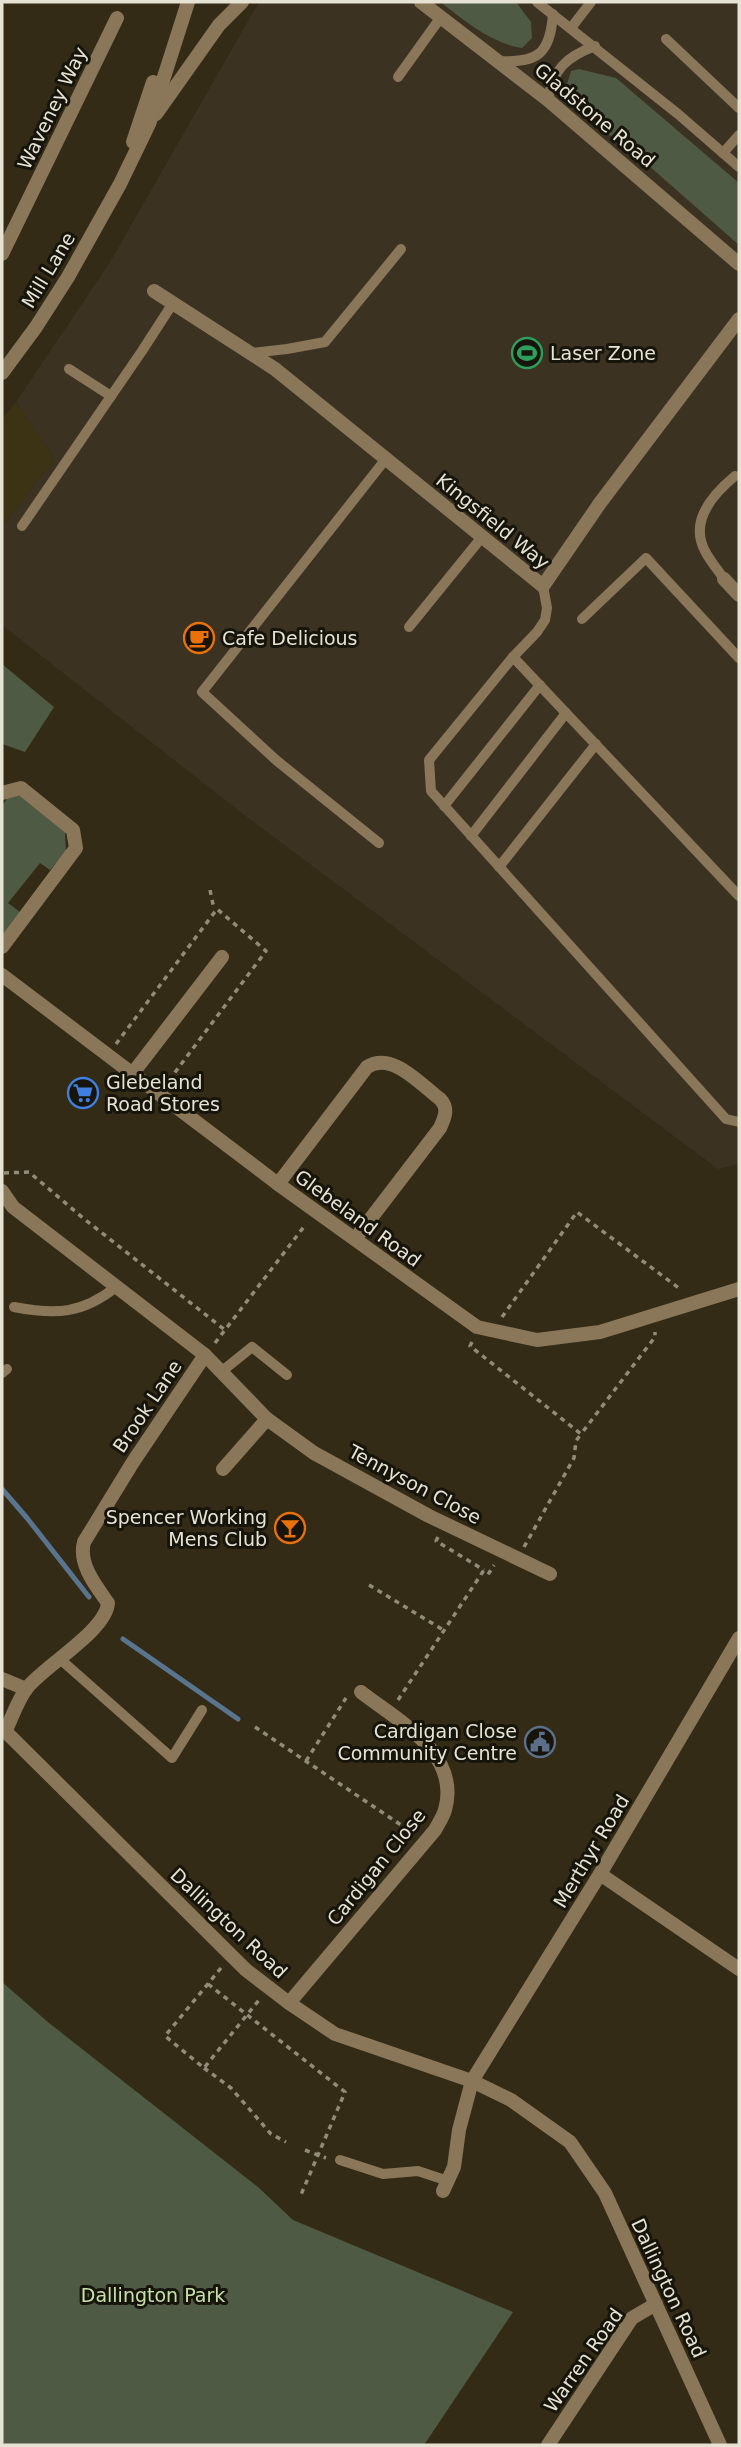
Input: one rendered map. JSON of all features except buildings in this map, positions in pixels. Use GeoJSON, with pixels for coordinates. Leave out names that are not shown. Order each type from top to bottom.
{"type":"FeatureCollection","features":[{"type":"Feature","properties":{"kind":"street","name":"Mill Lane"},"geometry":{"type":"LineString","coordinates":[[120,184],[139,121],[182,2]]}},
{"type":"Feature","properties":{"kind":"street","name":"Mill Lane"},"geometry":{"type":"LineString","coordinates":[[2,373],[68,277],[120,184],[149,124],[188,2]]}},
{"type":"Feature","properties":{"kind":"street","name":"Mill Lane"},"geometry":{"type":"LineString","coordinates":[[149,124],[219,25],[242,2]]}},
{"type":"Feature","properties":{"kind":"street","name":"Gladstone Road"},"geometry":{"type":"LineString","coordinates":[[421,2],[548,100],[739,264]]}},
{"type":"Feature","properties":{"kind":"street","name":"Waveney Way"},"geometry":{"type":"LineString","coordinates":[[2,254],[117,18]]}},
{"type":"Feature","properties":{"kind":"street","name":"Kingsfield Way"},"geometry":{"type":"LineString","coordinates":[[154,291],[275,369],[543,586],[600,503],[739,319]]}},
{"type":"Feature","properties":{"kind":"street"},"geometry":{"type":"LineString","coordinates":[[724,579],[739,595]]}},
{"type":"Feature","properties":{"kind":"street"},"geometry":{"type":"LineString","coordinates":[[2,793],[21,788],[73,830],[76,848],[2,947]]}},
{"type":"Feature","properties":{"kind":"street"},"geometry":{"type":"LineString","coordinates":[[133,1073],[222,957]]}},
{"type":"Feature","properties":{"kind":"street","name":"Glebeland Road"},"geometry":{"type":"LineString","coordinates":[[2,975],[278,1184],[477,1327],[537,1340],[600,1332],[739,1289]]}},
{"type":"Feature","properties":{"kind":"street"},"geometry":{"type":"LineString","coordinates":[[278,1184],[367,1067],[381,1062],[395,1065],[440,1099],[444,1103],[446,1113],[440,1128],[355,1239]]}},
{"type":"Feature","properties":{"kind":"street","name":"Brook Lane"},"geometry":{"type":"LineString","coordinates":[[2,1191],[13,1207],[205,1355],[133,1462],[82,1549],[84,1562],[108,1603],[107,1608],[91,1631],[26,1689],[3,1730]]}},
{"type":"Feature","properties":{"kind":"street","name":"Tennyson Close"},"geometry":{"type":"LineString","coordinates":[[205,1355],[267,1419],[314,1453],[443,1523],[550,1574]]}},
{"type":"Feature","properties":{"kind":"street"},"geometry":{"type":"LineString","coordinates":[[223,1469],[267,1419]]}},
{"type":"Feature","properties":{"kind":"street","name":"Merthyr Road"},"geometry":{"type":"LineString","coordinates":[[472,2081],[600,1874],[739,1638]]}},
{"type":"Feature","properties":{"kind":"street"},"geometry":{"type":"LineString","coordinates":[[2,1679],[26,1689]]}},
{"type":"Feature","properties":{"kind":"street","name":"Cardigan Close"},"geometry":{"type":"LineString","coordinates":[[289,2003],[435,1830],[445,1809],[443,1764],[429,1745],[361,1692]]}},
{"type":"Feature","properties":{"kind":"street","name":"Dallington Road"},"geometry":{"type":"LineString","coordinates":[[3,1730],[231,1955],[289,2003],[335,2034],[472,2081],[511,2099],[570,2142],[605,2193],[720,2445]]}},
{"type":"Feature","properties":{"kind":"street"},"geometry":{"type":"LineString","coordinates":[[600,1874],[739,1969]]}},
{"type":"Feature","properties":{"kind":"street"},"geometry":{"type":"LineString","coordinates":[[445,2186],[454,2167],[459,2130],[472,2081]]}},
{"type":"Feature","properties":{"kind":"street","name":"Warren Road"},"geometry":{"type":"LineString","coordinates":[[548,2445],[632,2318],[656,2304]]}},
{"type":"Feature","properties":{"kind":"lane"},"geometry":{"type":"LineString","coordinates":[[537,2],[595,46],[739,167]]}},
{"type":"Feature","properties":{"kind":"lane"},"geometry":{"type":"LineString","coordinates":[[571,28],[591,2]]}},
{"type":"Feature","properties":{"kind":"lane"},"geometry":{"type":"LineString","coordinates":[[499,61],[518,62],[541,54],[552,36],[553,14]]}},
{"type":"Feature","properties":{"kind":"lane"},"geometry":{"type":"LineString","coordinates":[[398,77],[441,17]]}},
{"type":"Feature","properties":{"kind":"lane"},"geometry":{"type":"LineString","coordinates":[[666,39],[739,108]]}},
{"type":"Feature","properties":{"kind":"lane"},"geometry":{"type":"LineString","coordinates":[[548,100],[551,82],[559,68],[577,53],[595,46]]}},
{"type":"Feature","properties":{"kind":"lane"},"geometry":{"type":"LineString","coordinates":[[723,153],[739,135]]}},
{"type":"Feature","properties":{"kind":"lane"},"geometry":{"type":"LineString","coordinates":[[251,353],[325,342],[401,249]]}},
{"type":"Feature","properties":{"kind":"lane"},"geometry":{"type":"LineString","coordinates":[[22,526],[173,303]]}},
{"type":"Feature","properties":{"kind":"lane"},"geometry":{"type":"LineString","coordinates":[[69,369],[111,396]]}},
{"type":"Feature","properties":{"kind":"lane"},"geometry":{"type":"LineString","coordinates":[[379,843],[276,760],[202,692],[385,460]]}},
{"type":"Feature","properties":{"kind":"lane"},"geometry":{"type":"LineString","coordinates":[[724,579],[704,549],[700,526],[703,512],[719,489],[735,476]]}},
{"type":"Feature","properties":{"kind":"lane"},"geometry":{"type":"LineString","coordinates":[[409,627],[482,537]]}},
{"type":"Feature","properties":{"kind":"lane"},"geometry":{"type":"LineString","coordinates":[[582,619],[646,558],[739,658]]}},
{"type":"Feature","properties":{"kind":"lane"},"geometry":{"type":"LineString","coordinates":[[543,586],[546,598],[545,620],[429,760],[431,791],[726,1119],[739,1122]]}},
{"type":"Feature","properties":{"kind":"lane"},"geometry":{"type":"LineString","coordinates":[[513,657],[739,896]]}},
{"type":"Feature","properties":{"kind":"lane"},"geometry":{"type":"LineString","coordinates":[[444,806],[540,685]]}},
{"type":"Feature","properties":{"kind":"lane"},"geometry":{"type":"LineString","coordinates":[[471,836],[565,713]]}},
{"type":"Feature","properties":{"kind":"lane"},"geometry":{"type":"LineString","coordinates":[[499,867],[596,744]]}},
{"type":"Feature","properties":{"kind":"lane"},"geometry":{"type":"LineString","coordinates":[[14,1307],[47,1312],[72,1310],[92,1304],[116,1287]]}},
{"type":"Feature","properties":{"kind":"lane"},"geometry":{"type":"LineString","coordinates":[[221,1372],[252,1347],[287,1375]]}},
{"type":"Feature","properties":{"kind":"lane"},"geometry":{"type":"LineString","coordinates":[[60,1659],[172,1758],[202,1710]]}},
{"type":"Feature","properties":{"kind":"lane"},"geometry":{"type":"LineString","coordinates":[[340,2160],[383,2174],[418,2171],[445,2186]]}},
{"type":"Feature","properties":{"kind":"path"},"geometry":{"type":"LineString","coordinates":[[209,890],[214,909]]}},
{"type":"Feature","properties":{"kind":"path"},"geometry":{"type":"LineString","coordinates":[[2,1173],[29,1172],[83,1218],[225,1329]]}},
{"type":"Feature","properties":{"kind":"path"},"geometry":{"type":"LineString","coordinates":[[205,1355],[316,1211]]}},
{"type":"Feature","properties":{"kind":"path"},"geometry":{"type":"LineString","coordinates":[[492,1331],[577,1212],[698,1302]]}},
{"type":"Feature","properties":{"kind":"path"},"geometry":{"type":"LineString","coordinates":[[517,1558],[570,1467],[576,1441],[655,1337],[656,1316]]}},
{"type":"Feature","properties":{"kind":"path"},"geometry":{"type":"LineString","coordinates":[[477,1327],[470,1346],[581,1434]]}},
{"type":"Feature","properties":{"kind":"path"},"geometry":{"type":"LineString","coordinates":[[443,1523],[436,1541],[489,1573]]}},
{"type":"Feature","properties":{"kind":"path"},"geometry":{"type":"LineString","coordinates":[[389,1713],[484,1570]]}},
{"type":"Feature","properties":{"kind":"path"},"geometry":{"type":"LineString","coordinates":[[369,1585],[445,1631]]}},
{"type":"Feature","properties":{"kind":"path"},"geometry":{"type":"LineString","coordinates":[[306,1761],[347,1696],[361,1692]]}},
{"type":"Feature","properties":{"kind":"path"},"geometry":{"type":"LineString","coordinates":[[255,1727],[425,1841]]}},
{"type":"Feature","properties":{"kind":"path"},"geometry":{"type":"LineString","coordinates":[[231,1955],[165,2036],[231,2088],[271,2134],[286,2142]]}},
{"type":"Feature","properties":{"kind":"path"},"geometry":{"type":"LineString","coordinates":[[208,1984],[345,2092],[300,2197]]}},
{"type":"Feature","properties":{"kind":"path"},"geometry":{"type":"LineString","coordinates":[[204,2068],[268,1987]]}},
{"type":"Feature","properties":{"kind":"path"},"geometry":{"type":"LineString","coordinates":[[305,2150],[317,2156],[340,2160]]}},
{"type":"Feature","properties":{"kind":"shaded area"},"geometry":{"type":"Polygon","coordinates":[[[259,2],[739,2],[739,1164],[718,1169],[243,814],[2,625],[2,527],[55,459],[16,402],[110,262],[259,2]]]}},
{"type":"Feature","properties":{"kind":"shaded area"},"geometry":{"type":"Polygon","coordinates":[[[16,402],[55,459],[2,527],[2,419],[16,402]]]}},
{"type":"Feature","properties":{"kind":"green space"},"geometry":{"type":"Polygon","coordinates":[[[440,2],[516,2],[531,22],[532,38],[522,48],[499,41],[440,2]]]}},
{"type":"Feature","properties":{"kind":"green space"},"geometry":{"type":"Polygon","coordinates":[[[579,69],[616,78],[739,183],[739,245],[648,165],[593,122],[575,100],[567,84],[571,71],[579,69]]]}},
{"type":"Feature","properties":{"kind":"green space"},"geometry":{"type":"Polygon","coordinates":[[[2,664],[54,707],[25,752],[2,744],[2,664]]]}},
{"type":"Feature","properties":{"kind":"green space"},"geometry":{"type":"Polygon","coordinates":[[[20,796],[65,832],[66,851],[50,870],[40,863],[8,903],[20,912],[2,936],[2,806],[8,797],[20,796]]]}},
{"type":"Feature","properties":{"kind":"green space","name":"Dallington Park"},"geometry":{"type":"Polygon","coordinates":[[[2,1982],[49,2023],[258,2187],[293,2220],[513,2312],[424,2445],[2,2445],[2,1982]]]}},
{"type":"Feature","properties":{"kind":"waterway"},"geometry":{"type":"LineString","coordinates":[[2,1489],[89,1597]]}},
{"type":"Feature","properties":{"kind":"waterway"},"geometry":{"type":"LineString","coordinates":[[123,1639],[238,1719]]}},
{"type":"Feature","properties":{"kind":"place","name":"Laser Zone"},"geometry":{"type":"Point","coordinates":[527,353]}},
{"type":"Feature","properties":{"kind":"place","name":"Cafe Delicious"},"geometry":{"type":"Point","coordinates":[199,638]}},
{"type":"Feature","properties":{"kind":"place","name":"Glebeland Road Stores"},"geometry":{"type":"Point","coordinates":[83,1093]}},
{"type":"Feature","properties":{"kind":"place","name":"Spencer Working Mens Club"},"geometry":{"type":"Point","coordinates":[290,1528]}},
{"type":"Feature","properties":{"kind":"place","name":"Cardigan Close Community Centre"},"geometry":{"type":"Point","coordinates":[540,1742]}}]}
